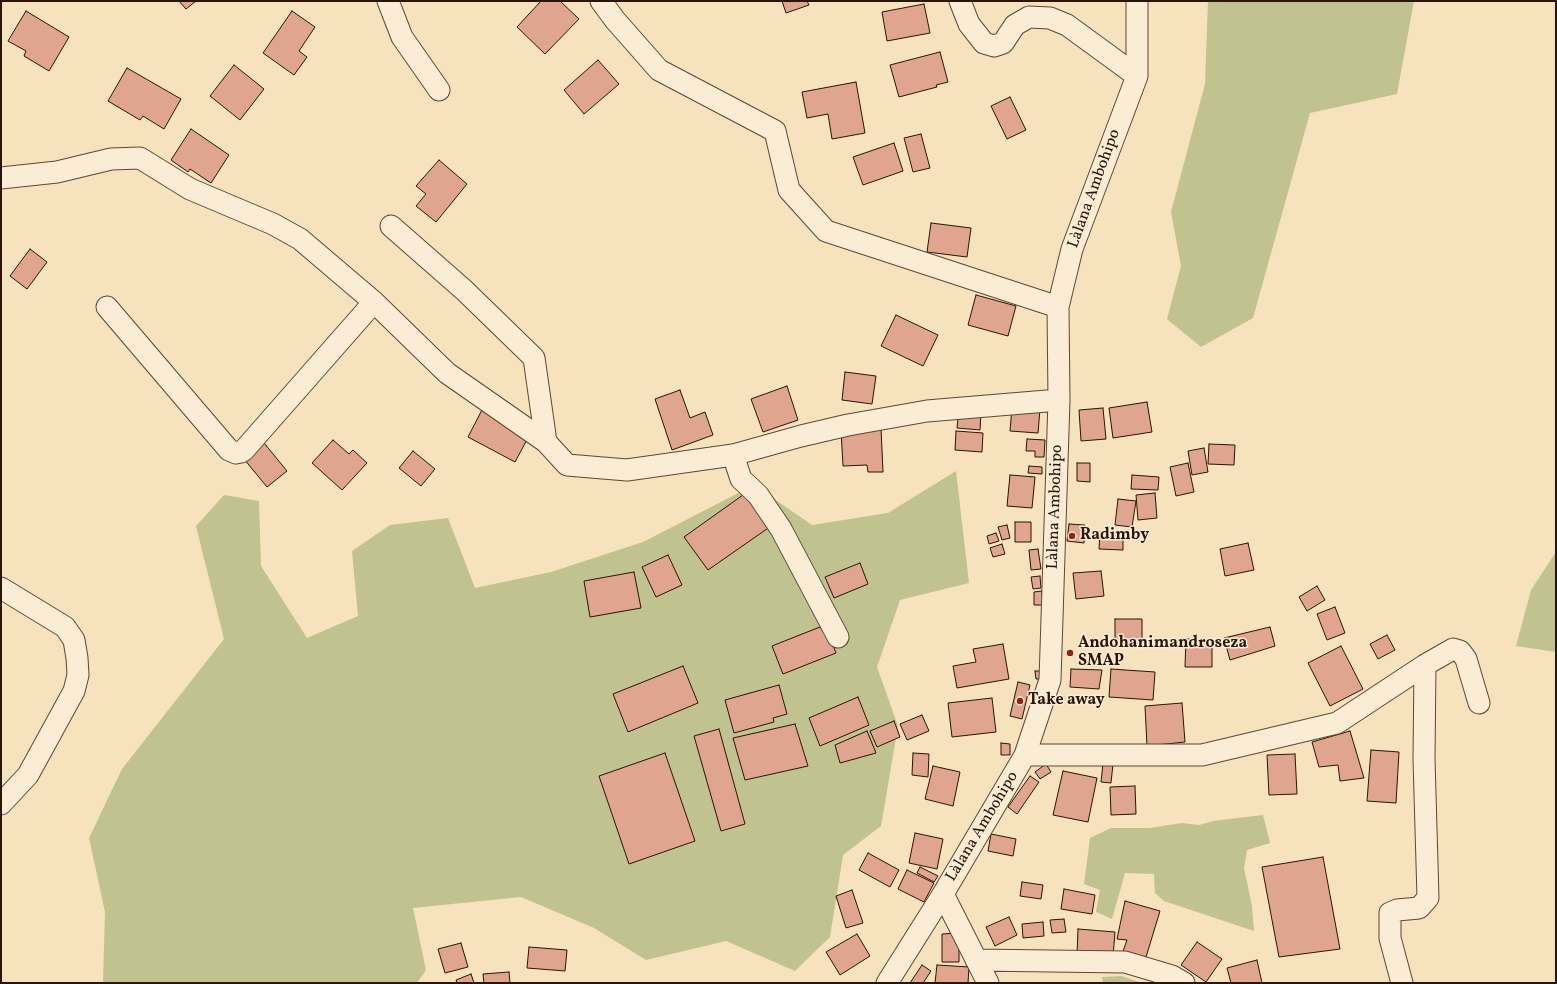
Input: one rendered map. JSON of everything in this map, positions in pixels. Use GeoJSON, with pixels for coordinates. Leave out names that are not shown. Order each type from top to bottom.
{"type":"FeatureCollection","features":[{"type":"Feature","properties":{"kind":"street"},"geometry":{"type":"LineString","coordinates":[[388,1],[402,37],[439,90]]}},
{"type":"Feature","properties":{"kind":"street"},"geometry":{"type":"LineString","coordinates":[[600,1],[659,70],[775,131],[789,190],[826,231],[1058,307]]}},
{"type":"Feature","properties":{"kind":"street"},"geometry":{"type":"LineString","coordinates":[[960,1],[969,24],[984,43],[994,46],[1003,43],[1015,24],[1029,17],[1050,18],[1067,25],[1137,76]]}},
{"type":"Feature","properties":{"kind":"street","name":"Làlana Ambohipo"},"geometry":{"type":"LineString","coordinates":[[887,983],[943,894],[1025,755],[1050,680],[1059,400],[1058,307],[1072,249],[1137,76],[1137,1]]}},
{"type":"Feature","properties":{"kind":"street"},"geometry":{"type":"LineString","coordinates":[[1,178],[57,172],[111,159],[140,158],[190,189],[273,224],[300,239],[374,302],[447,373],[546,442],[567,465],[626,470],[733,455],[801,436],[848,425],[927,411],[1059,400]]}},
{"type":"Feature","properties":{"kind":"street"},"geometry":{"type":"LineString","coordinates":[[391,226],[464,290],[534,358],[546,442]]}},
{"type":"Feature","properties":{"kind":"street"},"geometry":{"type":"LineString","coordinates":[[107,307],[228,450],[236,453],[244,450],[374,302]]}},
{"type":"Feature","properties":{"kind":"street"},"geometry":{"type":"LineString","coordinates":[[733,455],[741,479],[758,495],[781,529],[838,637]]}},
{"type":"Feature","properties":{"kind":"street"},"geometry":{"type":"LineString","coordinates":[[1,588],[65,627],[74,640],[78,675],[74,691],[28,775],[1,804]]}},
{"type":"Feature","properties":{"kind":"street"},"geometry":{"type":"LineString","coordinates":[[1025,755],[1202,755],[1337,723],[1425,665],[1453,649],[1460,651],[1466,659],[1479,703]]}},
{"type":"Feature","properties":{"kind":"street"},"geometry":{"type":"LineString","coordinates":[[1402,983],[1390,938],[1390,913],[1397,910],[1419,908],[1428,898],[1424,759],[1425,665]]}},
{"type":"Feature","properties":{"kind":"street"},"geometry":{"type":"LineString","coordinates":[[943,894],[988,983]]}},
{"type":"Feature","properties":{"kind":"street"},"geometry":{"type":"LineString","coordinates":[[976,960],[1124,962],[1172,976],[1184,983]]}},
{"type":"Feature","properties":{"kind":"green space"},"geometry":{"type":"Polygon","coordinates":[[[1208,1],[1414,1],[1397,94],[1310,113],[1253,318],[1201,347],[1167,319],[1181,266],[1171,212],[1205,84],[1208,1]]]}},
{"type":"Feature","properties":{"kind":"green space"},"geometry":{"type":"Polygon","coordinates":[[[956,471],[969,583],[900,600],[877,667],[898,726],[881,826],[843,855],[830,937],[795,971],[726,941],[646,960],[594,928],[521,897],[413,908],[426,970],[417,983],[103,983],[105,912],[89,838],[122,769],[224,639],[196,526],[224,495],[259,501],[261,566],[307,638],[358,616],[352,551],[390,525],[448,518],[475,588],[551,572],[643,542],[754,485],[812,525],[888,513],[956,471]]]}},
{"type":"Feature","properties":{"kind":"green space"},"geometry":{"type":"Polygon","coordinates":[[[1556,552],[1556,652],[1516,646],[1531,590],[1556,552]]]}},
{"type":"Feature","properties":{"kind":"green space"},"geometry":{"type":"Polygon","coordinates":[[[1263,815],[1270,843],[1247,850],[1244,868],[1252,906],[1254,931],[1164,901],[1155,893],[1154,874],[1125,873],[1112,919],[1096,912],[1100,890],[1084,884],[1090,838],[1111,828],[1150,828],[1182,823],[1199,825],[1213,821],[1263,815]]]}},
{"type":"Feature","properties":{"kind":"green space"},"geometry":{"type":"Polygon","coordinates":[[[1121,976],[1141,983],[1103,983],[1102,977],[1121,976]]]}},
{"type":"Feature","properties":{"kind":"building"},"geometry":{"type":"Polygon","coordinates":[[[179,1],[196,1],[186,9],[179,1]]]}},
{"type":"Feature","properties":{"kind":"building"},"geometry":{"type":"Polygon","coordinates":[[[541,1],[560,1],[579,19],[545,54],[517,27],[541,1]]]}},
{"type":"Feature","properties":{"kind":"building"},"geometry":{"type":"Polygon","coordinates":[[[782,1],[807,1],[809,5],[786,13],[782,1]]]}},
{"type":"Feature","properties":{"kind":"building"},"geometry":{"type":"Polygon","coordinates":[[[924,4],[930,33],[887,41],[882,12],[924,4]]]}},
{"type":"Feature","properties":{"kind":"building"},"geometry":{"type":"Polygon","coordinates":[[[26,11],[69,37],[49,71],[24,56],[26,51],[8,41],[26,11]]]}},
{"type":"Feature","properties":{"kind":"building"},"geometry":{"type":"Polygon","coordinates":[[[292,11],[315,27],[299,51],[307,57],[294,75],[263,53],[292,11]]]}},
{"type":"Feature","properties":{"kind":"building"},"geometry":{"type":"Polygon","coordinates":[[[940,52],[948,82],[936,85],[937,87],[899,97],[890,65],[940,52]]]}},
{"type":"Feature","properties":{"kind":"building"},"geometry":{"type":"Polygon","coordinates":[[[598,60],[619,84],[584,114],[564,90],[598,60]]]}},
{"type":"Feature","properties":{"kind":"building"},"geometry":{"type":"Polygon","coordinates":[[[234,65],[264,89],[240,120],[210,96],[234,65]]]}},
{"type":"Feature","properties":{"kind":"building"},"geometry":{"type":"Polygon","coordinates":[[[127,68],[181,99],[164,129],[143,116],[140,120],[108,101],[127,68]]]}},
{"type":"Feature","properties":{"kind":"building"},"geometry":{"type":"Polygon","coordinates":[[[856,82],[865,133],[832,139],[828,114],[807,118],[802,92],[856,82]]]}},
{"type":"Feature","properties":{"kind":"building"},"geometry":{"type":"Polygon","coordinates":[[[1010,97],[1026,130],[1007,139],[991,106],[1010,97]]]}},
{"type":"Feature","properties":{"kind":"building"},"geometry":{"type":"Polygon","coordinates":[[[191,129],[229,155],[211,183],[190,169],[188,172],[171,160],[191,129]]]}},
{"type":"Feature","properties":{"kind":"building"},"geometry":{"type":"Polygon","coordinates":[[[921,134],[930,168],[913,172],[904,138],[921,134]]]}},
{"type":"Feature","properties":{"kind":"building"},"geometry":{"type":"Polygon","coordinates":[[[894,143],[903,171],[863,185],[853,157],[894,143]]]}},
{"type":"Feature","properties":{"kind":"building"},"geometry":{"type":"Polygon","coordinates":[[[439,160],[467,184],[436,222],[416,206],[426,194],[416,186],[439,160]]]}},
{"type":"Feature","properties":{"kind":"building"},"geometry":{"type":"Polygon","coordinates":[[[931,223],[971,228],[967,257],[927,252],[931,223]]]}},
{"type":"Feature","properties":{"kind":"building"},"geometry":{"type":"Polygon","coordinates":[[[30,249],[47,262],[27,289],[10,276],[30,249]]]}},
{"type":"Feature","properties":{"kind":"building"},"geometry":{"type":"Polygon","coordinates":[[[976,295],[1016,306],[1008,336],[968,325],[976,295]]]}},
{"type":"Feature","properties":{"kind":"building"},"geometry":{"type":"Polygon","coordinates":[[[896,315],[938,335],[923,366],[881,346],[896,315]]]}},
{"type":"Feature","properties":{"kind":"building"},"geometry":{"type":"Polygon","coordinates":[[[845,372],[876,376],[872,404],[842,400],[845,372]]]}},
{"type":"Feature","properties":{"kind":"building"},"geometry":{"type":"Polygon","coordinates":[[[787,386],[798,420],[763,432],[751,399],[787,386]]]}},
{"type":"Feature","properties":{"kind":"building"},"geometry":{"type":"Polygon","coordinates":[[[680,390],[690,418],[705,412],[713,435],[672,450],[655,399],[680,390]]]}},
{"type":"Feature","properties":{"kind":"building"},"geometry":{"type":"Polygon","coordinates":[[[1147,402],[1152,432],[1113,438],[1109,408],[1147,402]]]}},
{"type":"Feature","properties":{"kind":"building"},"geometry":{"type":"Polygon","coordinates":[[[1012,407],[1040,409],[1038,433],[1010,431],[1012,407]]]}},
{"type":"Feature","properties":{"kind":"building"},"geometry":{"type":"Polygon","coordinates":[[[483,408],[530,434],[515,462],[468,437],[483,408]]]}},
{"type":"Feature","properties":{"kind":"building"},"geometry":{"type":"Polygon","coordinates":[[[1103,408],[1106,439],[1081,441],[1079,410],[1103,408]]]}},
{"type":"Feature","properties":{"kind":"building"},"geometry":{"type":"Polygon","coordinates":[[[959,409],[981,411],[980,430],[957,428],[959,409]]]}},
{"type":"Feature","properties":{"kind":"building"},"geometry":{"type":"Polygon","coordinates":[[[881,428],[883,472],[868,472],[867,465],[843,466],[841,430],[881,428]]]}},
{"type":"Feature","properties":{"kind":"building"},"geometry":{"type":"Polygon","coordinates":[[[956,431],[983,433],[982,452],[955,450],[956,431]]]}},
{"type":"Feature","properties":{"kind":"building"},"geometry":{"type":"Polygon","coordinates":[[[1027,439],[1045,440],[1044,457],[1035,457],[1035,451],[1026,451],[1027,439]]]}},
{"type":"Feature","properties":{"kind":"building"},"geometry":{"type":"Polygon","coordinates":[[[333,440],[349,454],[353,450],[367,463],[342,490],[312,463],[333,440]]]}},
{"type":"Feature","properties":{"kind":"building"},"geometry":{"type":"Polygon","coordinates":[[[264,443],[287,471],[267,487],[244,459],[264,443]]]}},
{"type":"Feature","properties":{"kind":"building"},"geometry":{"type":"Polygon","coordinates":[[[1209,444],[1235,445],[1234,465],[1208,464],[1209,444]]]}},
{"type":"Feature","properties":{"kind":"building"},"geometry":{"type":"Polygon","coordinates":[[[1204,448],[1208,472],[1192,475],[1188,451],[1204,448]]]}},
{"type":"Feature","properties":{"kind":"building"},"geometry":{"type":"Polygon","coordinates":[[[413,451],[435,469],[421,486],[399,468],[413,451]]]}},
{"type":"Feature","properties":{"kind":"building"},"geometry":{"type":"Polygon","coordinates":[[[1077,463],[1090,463],[1090,482],[1077,481],[1077,463]]]}},
{"type":"Feature","properties":{"kind":"building"},"geometry":{"type":"Polygon","coordinates":[[[1188,463],[1194,492],[1176,496],[1170,467],[1188,463]]]}},
{"type":"Feature","properties":{"kind":"building"},"geometry":{"type":"Polygon","coordinates":[[[1029,466],[1042,467],[1042,474],[1028,473],[1029,466]]]}},
{"type":"Feature","properties":{"kind":"building"},"geometry":{"type":"Polygon","coordinates":[[[1010,475],[1035,477],[1032,508],[1007,506],[1010,475]]]}},
{"type":"Feature","properties":{"kind":"building"},"geometry":{"type":"Polygon","coordinates":[[[1132,475],[1159,477],[1158,490],[1131,489],[1132,475]]]}},
{"type":"Feature","properties":{"kind":"building"},"geometry":{"type":"Polygon","coordinates":[[[750,490],[774,524],[708,570],[684,537],[750,490]]]}},
{"type":"Feature","properties":{"kind":"building"},"geometry":{"type":"Polygon","coordinates":[[[1155,493],[1157,518],[1138,520],[1136,495],[1155,493]]]}},
{"type":"Feature","properties":{"kind":"building"},"geometry":{"type":"Polygon","coordinates":[[[1118,499],[1136,501],[1132,527],[1115,525],[1118,499]]]}},
{"type":"Feature","properties":{"kind":"building"},"geometry":{"type":"Polygon","coordinates":[[[1015,522],[1031,522],[1031,542],[1015,542],[1015,522]]]}},
{"type":"Feature","properties":{"kind":"building"},"geometry":{"type":"Polygon","coordinates":[[[1069,524],[1085,525],[1084,543],[1067,541],[1069,524]]]}},
{"type":"Feature","properties":{"kind":"building"},"geometry":{"type":"Polygon","coordinates":[[[1007,525],[1010,538],[1002,540],[998,527],[1007,525]]]}},
{"type":"Feature","properties":{"kind":"building"},"geometry":{"type":"Polygon","coordinates":[[[1100,532],[1123,533],[1123,550],[1099,549],[1100,532]]]}},
{"type":"Feature","properties":{"kind":"building"},"geometry":{"type":"Polygon","coordinates":[[[996,533],[999,541],[989,544],[987,536],[996,533]]]}},
{"type":"Feature","properties":{"kind":"building"},"geometry":{"type":"Polygon","coordinates":[[[1248,543],[1254,570],[1225,576],[1220,549],[1248,543]]]}},
{"type":"Feature","properties":{"kind":"building"},"geometry":{"type":"Polygon","coordinates":[[[1002,544],[1005,554],[993,557],[990,548],[1002,544]]]}},
{"type":"Feature","properties":{"kind":"building"},"geometry":{"type":"Polygon","coordinates":[[[1038,549],[1041,569],[1031,570],[1029,550],[1038,549]]]}},
{"type":"Feature","properties":{"kind":"building"},"geometry":{"type":"Polygon","coordinates":[[[668,555],[682,585],[656,597],[642,567],[668,555]]]}},
{"type":"Feature","properties":{"kind":"building"},"geometry":{"type":"Polygon","coordinates":[[[860,563],[868,584],[834,598],[825,577],[860,563]]]}},
{"type":"Feature","properties":{"kind":"building"},"geometry":{"type":"Polygon","coordinates":[[[1101,571],[1104,596],[1076,599],[1073,573],[1101,571]]]}},
{"type":"Feature","properties":{"kind":"building"},"geometry":{"type":"Polygon","coordinates":[[[634,572],[641,608],[590,617],[584,581],[634,572]]]}},
{"type":"Feature","properties":{"kind":"building"},"geometry":{"type":"Polygon","coordinates":[[[1040,576],[1041,588],[1033,589],[1031,577],[1040,576]]]}},
{"type":"Feature","properties":{"kind":"building"},"geometry":{"type":"Polygon","coordinates":[[[1317,586],[1325,600],[1307,611],[1299,597],[1317,586]]]}},
{"type":"Feature","properties":{"kind":"building"},"geometry":{"type":"Polygon","coordinates":[[[1042,591],[1043,605],[1034,605],[1034,592],[1042,591]]]}},
{"type":"Feature","properties":{"kind":"building"},"geometry":{"type":"Polygon","coordinates":[[[1335,607],[1345,633],[1327,640],[1317,614],[1335,607]]]}},
{"type":"Feature","properties":{"kind":"building"},"geometry":{"type":"Polygon","coordinates":[[[1115,619],[1142,619],[1142,645],[1115,646],[1115,619]]]}},
{"type":"Feature","properties":{"kind":"building"},"geometry":{"type":"Polygon","coordinates":[[[825,625],[836,653],[783,674],[772,646],[825,625]]]}},
{"type":"Feature","properties":{"kind":"building"},"geometry":{"type":"Polygon","coordinates":[[[1270,627],[1275,646],[1230,660],[1224,638],[1270,627]]]}},
{"type":"Feature","properties":{"kind":"building"},"geometry":{"type":"Polygon","coordinates":[[[1387,635],[1395,650],[1378,659],[1370,644],[1387,635]]]}},
{"type":"Feature","properties":{"kind":"building"},"geometry":{"type":"Polygon","coordinates":[[[1186,639],[1212,640],[1212,667],[1185,667],[1186,639]]]}},
{"type":"Feature","properties":{"kind":"building"},"geometry":{"type":"Polygon","coordinates":[[[1003,644],[1009,679],[957,688],[953,666],[976,662],[973,649],[1003,644]]]}},
{"type":"Feature","properties":{"kind":"building"},"geometry":{"type":"Polygon","coordinates":[[[1341,646],[1363,689],[1330,706],[1308,663],[1341,646]]]}},
{"type":"Feature","properties":{"kind":"building"},"geometry":{"type":"Polygon","coordinates":[[[683,666],[698,703],[628,732],[613,694],[683,666]]]}},
{"type":"Feature","properties":{"kind":"building"},"geometry":{"type":"Polygon","coordinates":[[[1071,669],[1102,670],[1099,689],[1070,687],[1071,669]]]}},
{"type":"Feature","properties":{"kind":"building"},"geometry":{"type":"Polygon","coordinates":[[[1111,669],[1155,672],[1153,700],[1109,697],[1111,669]]]}},
{"type":"Feature","properties":{"kind":"building"},"geometry":{"type":"Polygon","coordinates":[[[1035,671],[1040,671],[1041,679],[1036,679],[1035,671]]]}},
{"type":"Feature","properties":{"kind":"building"},"geometry":{"type":"Polygon","coordinates":[[[1018,682],[1030,685],[1022,719],[1010,716],[1018,682]]]}},
{"type":"Feature","properties":{"kind":"building"},"geometry":{"type":"Polygon","coordinates":[[[779,685],[787,714],[773,718],[774,722],[734,733],[725,700],[779,685]]]}},
{"type":"Feature","properties":{"kind":"building"},"geometry":{"type":"Polygon","coordinates":[[[858,697],[869,725],[820,746],[809,718],[858,697]]]}},
{"type":"Feature","properties":{"kind":"building"},"geometry":{"type":"Polygon","coordinates":[[[992,698],[996,732],[952,737],[948,703],[992,698]]]}},
{"type":"Feature","properties":{"kind":"building"},"geometry":{"type":"Polygon","coordinates":[[[1182,703],[1185,742],[1147,746],[1145,706],[1182,703]]]}},
{"type":"Feature","properties":{"kind":"building"},"geometry":{"type":"Polygon","coordinates":[[[922,715],[929,731],[907,740],[900,724],[922,715]]]}},
{"type":"Feature","properties":{"kind":"building"},"geometry":{"type":"Polygon","coordinates":[[[894,721],[900,737],[877,747],[870,731],[894,721]]]}},
{"type":"Feature","properties":{"kind":"building"},"geometry":{"type":"Polygon","coordinates":[[[795,724],[808,766],[745,780],[733,738],[795,724]]]}},
{"type":"Feature","properties":{"kind":"building"},"geometry":{"type":"Polygon","coordinates":[[[719,729],[745,824],[721,831],[694,736],[719,729]]]}},
{"type":"Feature","properties":{"kind":"building"},"geometry":{"type":"Polygon","coordinates":[[[867,731],[876,753],[840,763],[835,745],[867,731]]]}},
{"type":"Feature","properties":{"kind":"building"},"geometry":{"type":"Polygon","coordinates":[[[1350,731],[1364,778],[1340,781],[1338,765],[1319,767],[1312,742],[1350,731]]]}},
{"type":"Feature","properties":{"kind":"building"},"geometry":{"type":"Polygon","coordinates":[[[1001,743],[1010,744],[1010,755],[1001,755],[1001,743]]]}},
{"type":"Feature","properties":{"kind":"building"},"geometry":{"type":"Polygon","coordinates":[[[1371,750],[1399,752],[1396,803],[1367,801],[1371,750]]]}},
{"type":"Feature","properties":{"kind":"building"},"geometry":{"type":"Polygon","coordinates":[[[665,753],[695,841],[629,864],[599,776],[665,753]]]}},
{"type":"Feature","properties":{"kind":"building"},"geometry":{"type":"Polygon","coordinates":[[[913,753],[929,754],[928,777],[912,775],[913,753]]]}},
{"type":"Feature","properties":{"kind":"building"},"geometry":{"type":"Polygon","coordinates":[[[1295,754],[1297,794],[1269,795],[1267,755],[1295,754]]]}},
{"type":"Feature","properties":{"kind":"building"},"geometry":{"type":"Polygon","coordinates":[[[1103,763],[1113,764],[1111,783],[1101,782],[1103,763]]]}},
{"type":"Feature","properties":{"kind":"building"},"geometry":{"type":"Polygon","coordinates":[[[1046,764],[1051,772],[1040,779],[1035,772],[1046,764]]]}},
{"type":"Feature","properties":{"kind":"building"},"geometry":{"type":"Polygon","coordinates":[[[933,766],[960,772],[953,806],[925,799],[933,766]]]}},
{"type":"Feature","properties":{"kind":"building"},"geometry":{"type":"Polygon","coordinates":[[[1063,771],[1097,778],[1088,822],[1053,815],[1063,771]]]}},
{"type":"Feature","properties":{"kind":"building"},"geometry":{"type":"Polygon","coordinates":[[[1030,776],[1039,782],[1017,814],[1008,807],[1030,776]]]}},
{"type":"Feature","properties":{"kind":"building"},"geometry":{"type":"Polygon","coordinates":[[[1135,786],[1136,814],[1111,815],[1110,787],[1135,786]]]}},
{"type":"Feature","properties":{"kind":"building"},"geometry":{"type":"Polygon","coordinates":[[[915,833],[943,839],[937,869],[909,863],[915,833]]]}},
{"type":"Feature","properties":{"kind":"building"},"geometry":{"type":"Polygon","coordinates":[[[991,834],[1016,839],[1013,856],[988,851],[991,834]]]}},
{"type":"Feature","properties":{"kind":"building"},"geometry":{"type":"Polygon","coordinates":[[[868,853],[899,870],[890,887],[859,870],[868,853]]]}},
{"type":"Feature","properties":{"kind":"building"},"geometry":{"type":"Polygon","coordinates":[[[1323,857],[1340,949],[1279,957],[1262,867],[1323,857]]]}},
{"type":"Feature","properties":{"kind":"building"},"geometry":{"type":"Polygon","coordinates":[[[920,867],[938,876],[934,882],[917,873],[920,867]]]}},
{"type":"Feature","properties":{"kind":"building"},"geometry":{"type":"Polygon","coordinates":[[[907,870],[934,883],[924,902],[898,889],[907,870]]]}},
{"type":"Feature","properties":{"kind":"building"},"geometry":{"type":"Polygon","coordinates":[[[1022,882],[1043,885],[1041,899],[1020,896],[1022,882]]]}},
{"type":"Feature","properties":{"kind":"building"},"geometry":{"type":"Polygon","coordinates":[[[1064,889],[1095,895],[1092,914],[1061,909],[1064,889]]]}},
{"type":"Feature","properties":{"kind":"building"},"geometry":{"type":"Polygon","coordinates":[[[852,890],[863,923],[846,928],[836,896],[852,890]]]}},
{"type":"Feature","properties":{"kind":"building"},"geometry":{"type":"Polygon","coordinates":[[[1125,901],[1160,911],[1146,957],[1122,954],[1127,940],[1117,939],[1125,901]]]}},
{"type":"Feature","properties":{"kind":"building"},"geometry":{"type":"Polygon","coordinates":[[[1009,917],[1017,935],[995,946],[986,927],[1009,917]]]}},
{"type":"Feature","properties":{"kind":"building"},"geometry":{"type":"Polygon","coordinates":[[[1064,919],[1066,932],[1052,933],[1050,920],[1064,919]]]}},
{"type":"Feature","properties":{"kind":"building"},"geometry":{"type":"Polygon","coordinates":[[[1043,922],[1044,936],[1023,938],[1022,924],[1043,922]]]}},
{"type":"Feature","properties":{"kind":"building"},"geometry":{"type":"Polygon","coordinates":[[[1078,929],[1115,932],[1113,957],[1077,954],[1078,929]]]}},
{"type":"Feature","properties":{"kind":"building"},"geometry":{"type":"Polygon","coordinates":[[[959,933],[959,962],[942,962],[942,934],[959,933]]]}},
{"type":"Feature","properties":{"kind":"building"},"geometry":{"type":"Polygon","coordinates":[[[857,934],[870,956],[840,975],[826,952],[857,934]]]}},
{"type":"Feature","properties":{"kind":"building"},"geometry":{"type":"Polygon","coordinates":[[[1197,942],[1222,959],[1206,982],[1181,965],[1197,942]]]}},
{"type":"Feature","properties":{"kind":"building"},"geometry":{"type":"Polygon","coordinates":[[[461,943],[468,967],[445,973],[438,949],[461,943]]]}},
{"type":"Feature","properties":{"kind":"building"},"geometry":{"type":"Polygon","coordinates":[[[529,947],[567,950],[565,971],[527,968],[529,947]]]}},
{"type":"Feature","properties":{"kind":"building"},"geometry":{"type":"Polygon","coordinates":[[[1257,960],[1262,983],[1231,983],[1227,968],[1257,960]]]}},
{"type":"Feature","properties":{"kind":"building"},"geometry":{"type":"Polygon","coordinates":[[[922,965],[931,971],[923,983],[910,983],[922,965]]]}},
{"type":"Feature","properties":{"kind":"building"},"geometry":{"type":"Polygon","coordinates":[[[937,965],[969,967],[968,983],[935,983],[937,965]]]}},
{"type":"Feature","properties":{"kind":"building"},"geometry":{"type":"Polygon","coordinates":[[[509,972],[510,983],[484,983],[483,974],[509,972]]]}},
{"type":"Feature","properties":{"kind":"building"},"geometry":{"type":"Polygon","coordinates":[[[471,974],[474,983],[457,983],[456,980],[471,974]]]}},
{"type":"Feature","properties":{"kind":"place","name":"Radimby"},"geometry":{"type":"Point","coordinates":[1072,536]}},
{"type":"Feature","properties":{"kind":"place","name":"Andohanimandroseza SMAP"},"geometry":{"type":"Point","coordinates":[1070,653]}},
{"type":"Feature","properties":{"kind":"place","name":"Take away"},"geometry":{"type":"Point","coordinates":[1020,701]}}]}
